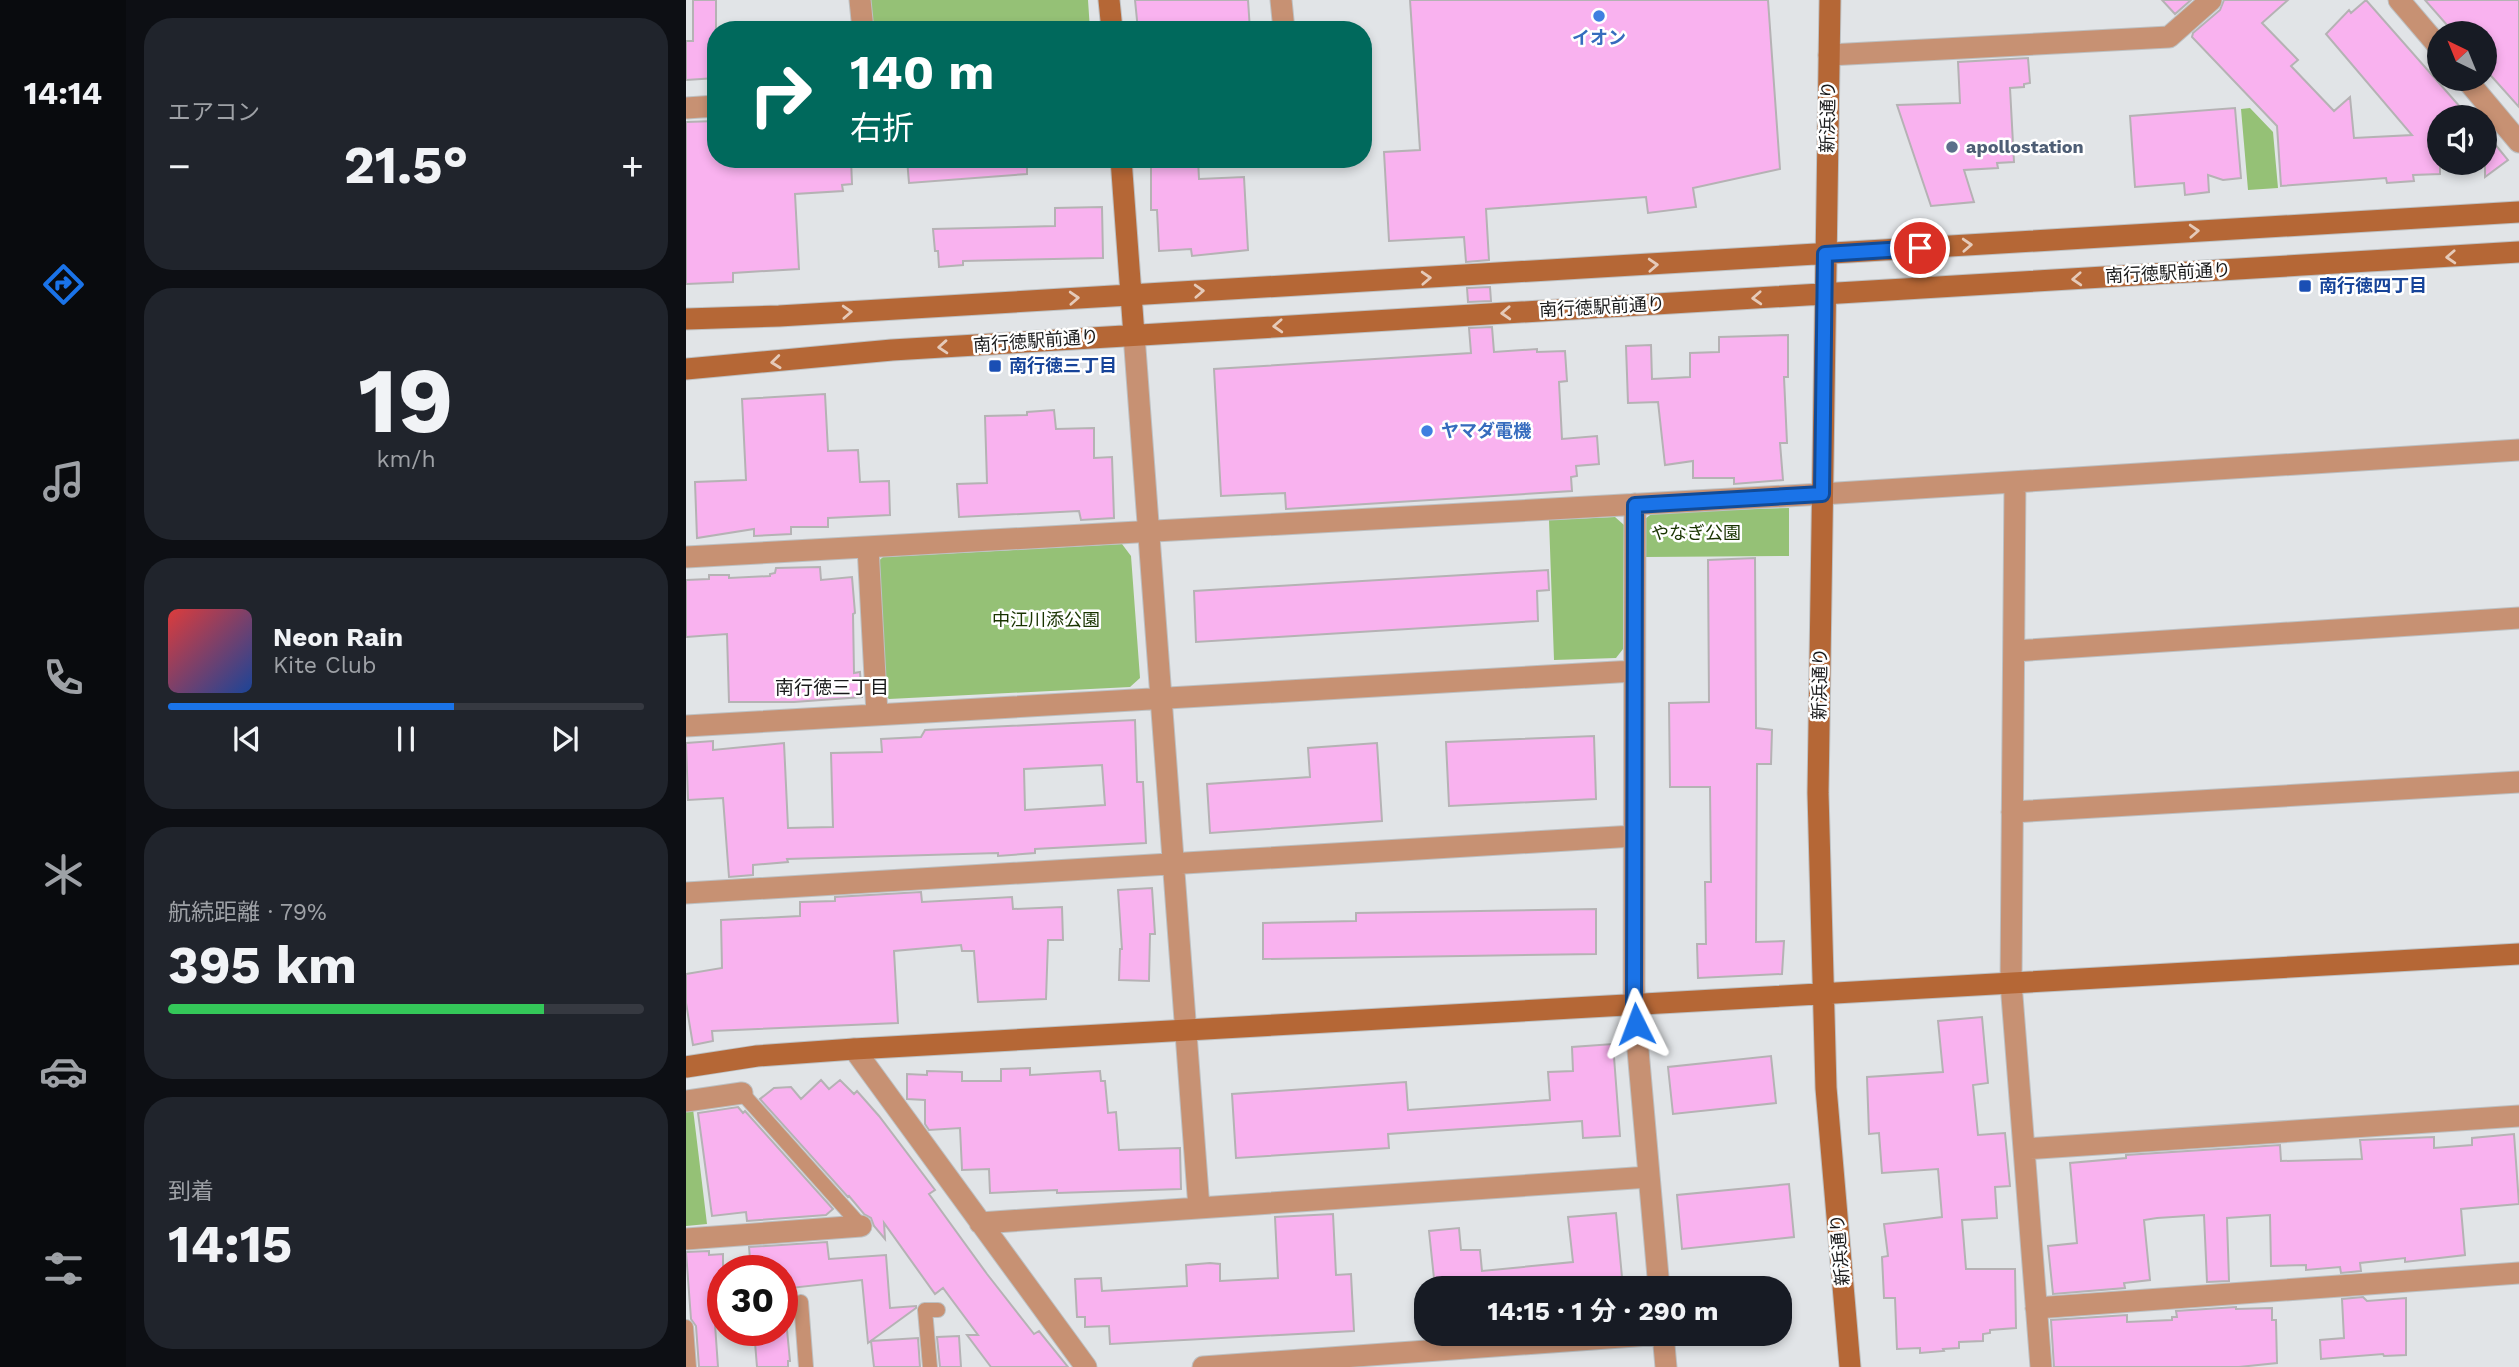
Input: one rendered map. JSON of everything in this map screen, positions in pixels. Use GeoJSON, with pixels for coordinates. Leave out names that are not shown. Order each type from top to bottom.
{"type":"FeatureCollection","features":[{"type":"Feature","properties":{"kind":"street"},"geometry":{"type":"LineString","coordinates":[[860,0],[862,21]]}},
{"type":"Feature","properties":{"kind":"street"},"geometry":{"type":"LineString","coordinates":[[1109,0],[1111,21]]}},
{"type":"Feature","properties":{"kind":"street"},"geometry":{"type":"LineString","coordinates":[[1282,0],[1283,21]]}},
{"type":"Feature","properties":{"kind":"street","name":"新浜通り"},"geometry":{"type":"LineString","coordinates":[[1830,0],[1818,793],[1827,1102],[1850,1367]]}},
{"type":"Feature","properties":{"kind":"street"},"geometry":{"type":"LineString","coordinates":[[1829,55],[2169,37],[2211,0]]}},
{"type":"Feature","properties":{"kind":"street"},"geometry":{"type":"LineString","coordinates":[[2399,0],[2427,33]]}},
{"type":"Feature","properties":{"kind":"street"},"geometry":{"type":"LineString","coordinates":[[2476,91],[2519,142]]}},
{"type":"Feature","properties":{"kind":"street"},"geometry":{"type":"LineString","coordinates":[[686,108],[707,107]]}},
{"type":"Feature","properties":{"kind":"street"},"geometry":{"type":"LineString","coordinates":[[1122,168],[1199,1208]]}},
{"type":"Feature","properties":{"kind":"street"},"geometry":{"type":"LineString","coordinates":[[686,319],[758,317],[2519,212]]}},
{"type":"Feature","properties":{"kind":"street","name":"南行徳駅前通り"},"geometry":{"type":"LineString","coordinates":[[686,369],[892,350],[2519,253]]}},
{"type":"Feature","properties":{"kind":"street"},"geometry":{"type":"LineString","coordinates":[[686,557],[1635,505],[2519,450]]}},
{"type":"Feature","properties":{"kind":"street"},"geometry":{"type":"LineString","coordinates":[[2015,482],[2011,983],[2040,1367]]}},
{"type":"Feature","properties":{"kind":"street"},"geometry":{"type":"LineString","coordinates":[[1635,505],[1634,1005],[1658,1276]]}},
{"type":"Feature","properties":{"kind":"street"},"geometry":{"type":"LineString","coordinates":[[868,547],[877,714]]}},
{"type":"Feature","properties":{"kind":"street"},"geometry":{"type":"LineString","coordinates":[[2014,651],[2519,618]]}},
{"type":"Feature","properties":{"kind":"street"},"geometry":{"type":"LineString","coordinates":[[686,726],[1634,671]]}},
{"type":"Feature","properties":{"kind":"street"},"geometry":{"type":"LineString","coordinates":[[2012,812],[2519,782]]}},
{"type":"Feature","properties":{"kind":"street"},"geometry":{"type":"LineString","coordinates":[[686,892],[1634,836]]}},
{"type":"Feature","properties":{"kind":"street"},"geometry":{"type":"LineString","coordinates":[[686,1067],[757,1056],[853,1049],[2519,954]]}},
{"type":"Feature","properties":{"kind":"street"},"geometry":{"type":"LineString","coordinates":[[853,1049],[1086,1367]]}},
{"type":"Feature","properties":{"kind":"street"},"geometry":{"type":"LineString","coordinates":[[686,1101],[742,1093]]}},
{"type":"Feature","properties":{"kind":"street"},"geometry":{"type":"LineString","coordinates":[[2024,1149],[2519,1116]]}},
{"type":"Feature","properties":{"kind":"street"},"geometry":{"type":"LineString","coordinates":[[981,1223],[1649,1177]]}},
{"type":"Feature","properties":{"kind":"street"},"geometry":{"type":"LineString","coordinates":[[686,1239],[860,1226]]}},
{"type":"Feature","properties":{"kind":"street"},"geometry":{"type":"LineString","coordinates":[[2036,1308],[2519,1272]]}},
{"type":"Feature","properties":{"kind":"street"},"geometry":{"type":"LineString","coordinates":[[1203,1367],[1496,1346]]}},
{"type":"Feature","properties":{"kind":"street"},"geometry":{"type":"LineString","coordinates":[[1664,1346],[1666,1367]]}},
{"type":"Feature","properties":{"kind":"lane"},"geometry":{"type":"LineString","coordinates":[[742,1093],[860,1226]]}},
{"type":"Feature","properties":{"kind":"lane"},"geometry":{"type":"LineString","coordinates":[[801,1302],[806,1367]]}},
{"type":"Feature","properties":{"kind":"lane"},"geometry":{"type":"LineString","coordinates":[[930,1367],[925,1310],[938,1310]]}},
{"type":"Feature","properties":{"kind":"lane"},"geometry":{"type":"LineString","coordinates":[[686,1327],[689,1367]]}},
{"type":"Feature","properties":{"kind":"green space"},"geometry":{"type":"Polygon","coordinates":[[[867,0],[1088,0],[1089,21],[868,21],[867,0]]]}},
{"type":"Feature","properties":{"kind":"green space"},"geometry":{"type":"Polygon","coordinates":[[[2250,108],[2273,132],[2278,188],[2248,190],[2241,109],[2250,108]]]}},
{"type":"Feature","properties":{"kind":"green space","name":"やなぎ公園"},"geometry":{"type":"Polygon","coordinates":[[[1789,508],[1789,556],[1645,557],[1645,519],[1654,512],[1789,508]]]}},
{"type":"Feature","properties":{"kind":"green space"},"geometry":{"type":"Polygon","coordinates":[[[1615,517],[1624,525],[1623,649],[1616,658],[1554,660],[1549,520],[1615,517]]]}},
{"type":"Feature","properties":{"kind":"green space","name":"中江川添公園"},"geometry":{"type":"Polygon","coordinates":[[[1122,544],[1131,556],[1140,678],[1130,687],[889,699],[882,692],[874,565],[883,557],[1122,544]]]}},
{"type":"Feature","properties":{"kind":"green space"},"geometry":{"type":"Polygon","coordinates":[[[693,1109],[707,1224],[686,1226],[686,1110],[693,1109]]]}},
{"type":"Feature","properties":{"kind":"building"},"geometry":{"type":"Polygon","coordinates":[[[693,0],[716,0],[716,21],[707,21],[707,79],[686,80],[686,41],[693,41],[693,0]]]}},
{"type":"Feature","properties":{"kind":"building"},"geometry":{"type":"Polygon","coordinates":[[[1135,0],[1248,0],[1249,21],[1137,21],[1135,0]]]}},
{"type":"Feature","properties":{"kind":"building"},"geometry":{"type":"Polygon","coordinates":[[[1410,0],[1768,0],[1780,169],[1693,188],[1696,207],[1648,213],[1646,197],[1486,209],[1489,260],[1466,262],[1464,237],[1389,241],[1384,152],[1420,150],[1410,0]]]}},
{"type":"Feature","properties":{"kind":"building"},"geometry":{"type":"Polygon","coordinates":[[[2162,0],[2191,0],[2175,14],[2162,0]]]}},
{"type":"Feature","properties":{"kind":"building"},"geometry":{"type":"Polygon","coordinates":[[[2224,0],[2288,0],[2262,23],[2298,60],[2291,66],[2334,111],[2350,97],[2354,138],[2412,135],[2326,34],[2349,10],[2351,13],[2366,0],[2427,69],[2427,91],[2446,91],[2458,105],[2427,105],[2427,174],[2413,175],[2414,181],[2387,183],[2386,178],[2281,186],[2277,126],[2192,37],[2193,33],[2220,10],[2224,0]]]}},
{"type":"Feature","properties":{"kind":"building"},"geometry":{"type":"Polygon","coordinates":[[[2425,0],[2519,0],[2519,107],[2497,82],[2497,21],[2443,21],[2425,0]]]}},
{"type":"Feature","properties":{"kind":"building"},"geometry":{"type":"Polygon","coordinates":[[[2028,58],[2030,83],[2024,84],[2024,87],[2010,88],[2014,162],[1997,163],[1998,168],[1964,170],[1974,202],[1931,206],[1897,105],[1960,103],[1958,62],[2028,58]]]}},
{"type":"Feature","properties":{"kind":"building"},"geometry":{"type":"Polygon","coordinates":[[[2235,108],[2241,178],[2223,180],[2208,175],[2209,192],[2185,195],[2184,183],[2135,187],[2130,116],[2235,108]]]}},
{"type":"Feature","properties":{"kind":"building"},"geometry":{"type":"Polygon","coordinates":[[[707,121],[707,168],[851,168],[852,184],[842,185],[843,191],[795,194],[799,269],[733,273],[733,282],[686,284],[686,122],[707,121]]]}},
{"type":"Feature","properties":{"kind":"building"},"geometry":{"type":"Polygon","coordinates":[[[2497,147],[2508,160],[2497,168],[2497,147]]]}},
{"type":"Feature","properties":{"kind":"building"},"geometry":{"type":"Polygon","coordinates":[[[908,168],[1027,168],[1027,174],[909,183],[908,168]]]}},
{"type":"Feature","properties":{"kind":"building"},"geometry":{"type":"Polygon","coordinates":[[[1151,168],[1198,168],[1199,179],[1244,177],[1248,250],[1192,256],[1191,249],[1159,251],[1157,210],[1151,210],[1151,168]]]}},
{"type":"Feature","properties":{"kind":"building"},"geometry":{"type":"Polygon","coordinates":[[[1102,207],[1103,258],[963,261],[963,265],[939,267],[933,229],[1055,226],[1055,208],[1102,207]]]}},
{"type":"Feature","properties":{"kind":"building"},"geometry":{"type":"Polygon","coordinates":[[[1490,287],[1491,301],[1468,302],[1467,288],[1490,287]]]}},
{"type":"Feature","properties":{"kind":"building"},"geometry":{"type":"Polygon","coordinates":[[[1492,327],[1494,352],[1537,349],[1537,352],[1565,351],[1567,381],[1559,382],[1562,439],[1597,436],[1599,464],[1576,466],[1577,476],[1571,477],[1572,491],[1286,509],[1285,493],[1221,496],[1214,369],[1471,353],[1469,328],[1492,327]]]}},
{"type":"Feature","properties":{"kind":"building"},"geometry":{"type":"Polygon","coordinates":[[[1788,335],[1788,377],[1784,377],[1787,443],[1780,443],[1783,480],[1734,484],[1734,478],[1693,478],[1693,461],[1665,465],[1658,402],[1628,403],[1626,346],[1651,345],[1652,379],[1690,377],[1690,353],[1719,352],[1719,337],[1788,335]]]}},
{"type":"Feature","properties":{"kind":"building"},"geometry":{"type":"Polygon","coordinates":[[[825,394],[828,451],[858,450],[860,482],[889,481],[890,515],[828,518],[828,527],[791,527],[791,534],[754,536],[754,529],[697,538],[695,482],[746,480],[742,399],[825,394]]]}},
{"type":"Feature","properties":{"kind":"building"},"geometry":{"type":"Polygon","coordinates":[[[1054,410],[1056,429],[1094,428],[1094,458],[1112,457],[1114,518],[1081,520],[1079,511],[959,517],[957,484],[987,483],[985,416],[1027,415],[1027,412],[1054,410]]]}},
{"type":"Feature","properties":{"kind":"building"},"geometry":{"type":"Polygon","coordinates":[[[1755,558],[1756,728],[1772,730],[1771,764],[1757,764],[1756,942],[1784,941],[1782,974],[1698,978],[1697,944],[1706,944],[1705,882],[1711,882],[1710,787],[1670,787],[1669,703],[1709,702],[1708,560],[1755,558]]]}},
{"type":"Feature","properties":{"kind":"building"},"geometry":{"type":"Polygon","coordinates":[[[820,567],[821,580],[852,577],[855,613],[854,673],[860,672],[862,697],[794,702],[729,702],[727,634],[686,637],[686,580],[709,579],[709,575],[729,575],[729,578],[770,576],[775,573],[776,568],[820,567]]]}},
{"type":"Feature","properties":{"kind":"building"},"geometry":{"type":"Polygon","coordinates":[[[1548,570],[1549,590],[1537,591],[1538,621],[1196,642],[1194,591],[1548,570]]]}},
{"type":"Feature","properties":{"kind":"building"},"geometry":{"type":"Polygon","coordinates":[[[1135,720],[1137,782],[1143,782],[1146,843],[1035,849],[1035,853],[998,856],[998,853],[787,859],[788,862],[753,865],[753,875],[729,877],[723,798],[688,800],[686,743],[713,741],[713,750],[784,743],[788,828],[833,827],[831,753],[882,752],[881,739],[921,737],[925,730],[1135,720]],[[1102,765],[1024,769],[1025,810],[1105,805],[1102,765]]]}},
{"type":"Feature","properties":{"kind":"building"},"geometry":{"type":"Polygon","coordinates":[[[1594,736],[1596,799],[1449,806],[1446,742],[1594,736]]]}},
{"type":"Feature","properties":{"kind":"building"},"geometry":{"type":"Polygon","coordinates":[[[1377,743],[1382,821],[1210,833],[1207,784],[1310,777],[1308,748],[1377,743]]]}},
{"type":"Feature","properties":{"kind":"building"},"geometry":{"type":"Polygon","coordinates":[[[1152,888],[1155,934],[1150,934],[1149,981],[1119,980],[1122,949],[1118,890],[1152,888]]]}},
{"type":"Feature","properties":{"kind":"building"},"geometry":{"type":"Polygon","coordinates":[[[921,892],[922,902],[1012,897],[1013,909],[1062,907],[1063,940],[1048,940],[1046,999],[978,1002],[974,951],[962,951],[961,945],[894,951],[898,1023],[712,1031],[713,1041],[693,1045],[686,1003],[686,974],[722,968],[721,920],[800,916],[800,902],[835,901],[835,897],[921,892]]]}},
{"type":"Feature","properties":{"kind":"building"},"geometry":{"type":"Polygon","coordinates":[[[1596,909],[1596,954],[1263,959],[1263,923],[1356,921],[1356,913],[1596,909]]]}},
{"type":"Feature","properties":{"kind":"building"},"geometry":{"type":"Polygon","coordinates":[[[1982,1017],[1988,1083],[1973,1085],[1978,1135],[2005,1133],[2010,1186],[1995,1187],[1997,1218],[1962,1220],[1966,1269],[2015,1269],[2016,1328],[1990,1330],[1990,1333],[1983,1334],[1983,1341],[1959,1342],[1959,1348],[1943,1349],[1944,1351],[1920,1353],[1920,1348],[1897,1349],[1895,1298],[1884,1298],[1882,1257],[1888,1256],[1884,1224],[1942,1217],[1938,1169],[1882,1173],[1879,1133],[1869,1134],[1867,1077],[1943,1072],[1938,1021],[1982,1017]]]}},
{"type":"Feature","properties":{"kind":"building"},"geometry":{"type":"Polygon","coordinates":[[[1613,1044],[1620,1136],[1583,1138],[1582,1121],[1388,1134],[1389,1148],[1236,1158],[1232,1094],[1406,1082],[1408,1110],[1550,1100],[1548,1072],[1573,1071],[1572,1047],[1613,1044]]]}},
{"type":"Feature","properties":{"kind":"building"},"geometry":{"type":"Polygon","coordinates":[[[1771,1056],[1776,1103],[1673,1114],[1668,1067],[1771,1056]]]}},
{"type":"Feature","properties":{"kind":"building"},"geometry":{"type":"Polygon","coordinates":[[[1030,1068],[1030,1075],[1100,1071],[1101,1081],[1105,1081],[1108,1113],[1116,1112],[1119,1150],[1180,1148],[1181,1189],[990,1193],[989,1169],[962,1170],[960,1128],[929,1130],[925,1124],[925,1100],[907,1099],[907,1074],[927,1075],[927,1071],[962,1072],[962,1081],[1001,1081],[1001,1069],[1030,1068]]]}},
{"type":"Feature","properties":{"kind":"building"},"geometry":{"type":"Polygon","coordinates":[[[821,1080],[829,1089],[840,1080],[854,1094],[857,1091],[879,1116],[935,1190],[929,1194],[987,1274],[1034,1334],[1039,1331],[1068,1367],[991,1367],[967,1335],[978,1335],[943,1288],[935,1294],[884,1223],[885,1239],[871,1218],[848,1197],[760,1099],[774,1088],[791,1087],[801,1099],[821,1080]]]}},
{"type":"Feature","properties":{"kind":"building"},"geometry":{"type":"Polygon","coordinates":[[[738,1107],[743,1113],[745,1111],[833,1209],[826,1215],[747,1221],[746,1212],[712,1216],[698,1113],[738,1107]]]}},
{"type":"Feature","properties":{"kind":"building"},"geometry":{"type":"Polygon","coordinates":[[[2514,1134],[2519,1204],[2461,1209],[2465,1255],[2405,1262],[2405,1258],[2360,1263],[2361,1271],[2341,1273],[2340,1267],[2306,1270],[2306,1265],[2271,1266],[2270,1215],[2227,1218],[2229,1281],[2207,1282],[2204,1215],[2157,1218],[2144,1220],[2150,1280],[2124,1283],[2125,1288],[2053,1294],[2048,1246],[2077,1243],[2070,1163],[2126,1158],[2126,1155],[2280,1145],[2281,1161],[2362,1159],[2360,1140],[2434,1137],[2434,1148],[2472,1145],[2472,1138],[2514,1134]]]}},
{"type":"Feature","properties":{"kind":"building"},"geometry":{"type":"Polygon","coordinates":[[[1789,1184],[1794,1237],[1682,1249],[1677,1195],[1789,1184]]]}},
{"type":"Feature","properties":{"kind":"building"},"geometry":{"type":"Polygon","coordinates":[[[1616,1213],[1622,1276],[1434,1276],[1429,1231],[1459,1228],[1461,1250],[1480,1250],[1482,1271],[1573,1262],[1568,1217],[1616,1213]]]}},
{"type":"Feature","properties":{"kind":"building"},"geometry":{"type":"Polygon","coordinates":[[[1333,1214],[1336,1275],[1351,1274],[1354,1331],[1110,1344],[1109,1326],[1085,1327],[1085,1317],[1077,1317],[1075,1279],[1101,1278],[1102,1291],[1187,1286],[1186,1265],[1210,1263],[1220,1264],[1220,1281],[1278,1278],[1275,1217],[1333,1214]]]}},
{"type":"Feature","properties":{"kind":"building"},"geometry":{"type":"Polygon","coordinates":[[[827,1242],[829,1259],[886,1255],[890,1308],[916,1308],[868,1343],[862,1280],[798,1287],[798,1255],[750,1255],[749,1247],[827,1242]]]}},
{"type":"Feature","properties":{"kind":"building"},"geometry":{"type":"Polygon","coordinates":[[[709,1251],[707,1346],[717,1346],[718,1367],[699,1367],[696,1326],[691,1319],[686,1252],[709,1251]]]}},
{"type":"Feature","properties":{"kind":"building"},"geometry":{"type":"Polygon","coordinates":[[[2363,1297],[2367,1301],[2406,1298],[2406,1355],[2321,1359],[2320,1340],[2344,1338],[2342,1299],[2363,1297]]]}},
{"type":"Feature","properties":{"kind":"building"},"geometry":{"type":"Polygon","coordinates":[[[2236,1307],[2272,1308],[2272,1320],[2276,1320],[2277,1363],[2239,1367],[2054,1367],[2051,1320],[2127,1315],[2127,1322],[2172,1320],[2172,1317],[2177,1317],[2176,1311],[2236,1307]]]}},
{"type":"Feature","properties":{"kind":"building"},"geometry":{"type":"Polygon","coordinates":[[[959,1336],[961,1367],[940,1367],[937,1337],[959,1336]]]}},
{"type":"Feature","properties":{"kind":"building"},"geometry":{"type":"Polygon","coordinates":[[[918,1338],[920,1367],[874,1367],[871,1341],[918,1338]]]}},
{"type":"Feature","properties":{"kind":"building"},"geometry":{"type":"Polygon","coordinates":[[[755,1346],[789,1346],[788,1367],[757,1367],[755,1346]]]}},
{"type":"Feature","properties":{"kind":"place","name":"イオン"},"geometry":{"type":"Point","coordinates":[1599,16]}},
{"type":"Feature","properties":{"kind":"place","name":"apollostation"},"geometry":{"type":"Point","coordinates":[1952,147]}},
{"type":"Feature","properties":{"kind":"place","name":"南行徳四丁目"},"geometry":{"type":"Point","coordinates":[2305,286]}},
{"type":"Feature","properties":{"kind":"place","name":"南行徳三丁目"},"geometry":{"type":"Point","coordinates":[995,366]}},
{"type":"Feature","properties":{"kind":"place","name":"ヤマダ電機"},"geometry":{"type":"Point","coordinates":[1427,431]}},
{"type":"Feature","properties":{"kind":"district","name":"南行徳三丁目"},"geometry":{"type":"Point","coordinates":[832,687]}},
{"type":"Feature","properties":{"kind":"route"},"geometry":{"type":"LineString","coordinates":[[1636,1024],[1635,505],[1822,494],[1825,254],[1920,248]]}}]}
